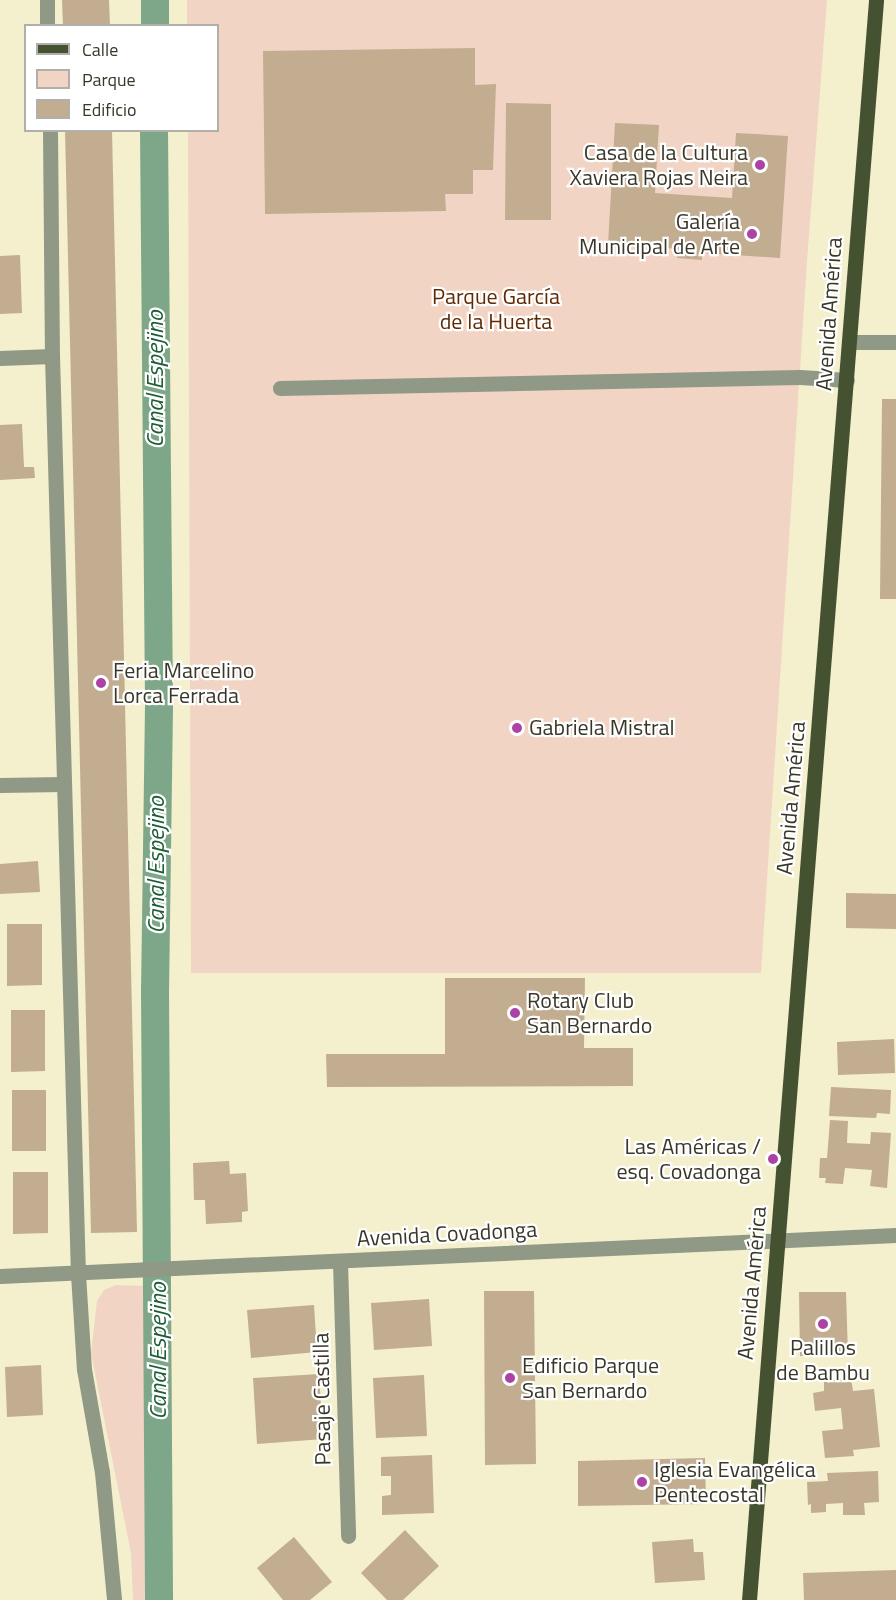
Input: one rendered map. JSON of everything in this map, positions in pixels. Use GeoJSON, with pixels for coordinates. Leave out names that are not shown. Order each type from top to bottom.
{"type":"FeatureCollection","features":[{"type":"Feature","properties":{"kind":"main road","name":"Avenida América"},"geometry":{"type":"LineString","coordinates":[[749,1600],[876,0]]}},
{"type":"Feature","properties":{"kind":"street"},"geometry":{"type":"LineString","coordinates":[[47,0],[47,24]]}},
{"type":"Feature","properties":{"kind":"street"},"geometry":{"type":"LineString","coordinates":[[50,132],[52,356],[78,1274],[84,1369],[102,1472],[114,1600]]}},
{"type":"Feature","properties":{"kind":"street"},"geometry":{"type":"LineString","coordinates":[[850,342],[896,342]]}},
{"type":"Feature","properties":{"kind":"street"},"geometry":{"type":"LineString","coordinates":[[0,358],[52,356]]}},
{"type":"Feature","properties":{"kind":"street"},"geometry":{"type":"LineString","coordinates":[[280,387],[800,377],[847,380]]}},
{"type":"Feature","properties":{"kind":"street"},"geometry":{"type":"LineString","coordinates":[[0,785],[63,784]]}},
{"type":"Feature","properties":{"kind":"street","name":"Avenida Covadonga"},"geometry":{"type":"LineString","coordinates":[[0,1276],[896,1235]]}},
{"type":"Feature","properties":{"kind":"street","name":"Pasaje Castilla"},"geometry":{"type":"LineString","coordinates":[[340,1262],[348,1536]]}},
{"type":"Feature","properties":{"kind":"green space","name":"Parque García de la Huerta"},"geometry":{"type":"Polygon","coordinates":[[[187,0],[827,0],[807,261],[761,973],[191,973],[188,132],[219,132],[219,24],[187,24],[187,0]]]}},
{"type":"Feature","properties":{"kind":"green space"},"geometry":{"type":"Polygon","coordinates":[[[116,1285],[145,1286],[152,1600],[133,1600],[131,1553],[91,1353],[97,1301],[104,1290],[116,1285]]]}},
{"type":"Feature","properties":{"kind":"building"},"geometry":{"type":"Polygon","coordinates":[[[62,0],[109,0],[110,24],[63,24],[62,0]]]}},
{"type":"Feature","properties":{"kind":"building"},"geometry":{"type":"Polygon","coordinates":[[[475,48],[475,85],[496,84],[493,170],[473,170],[473,194],[445,194],[446,211],[265,214],[263,51],[475,48]]]}},
{"type":"Feature","properties":{"kind":"building"},"geometry":{"type":"Polygon","coordinates":[[[506,103],[551,104],[551,220],[505,220],[506,103]]]}},
{"type":"Feature","properties":{"kind":"building","name":"Casa de la Cultura Xaviera Rojas Neira"},"geometry":{"type":"Polygon","coordinates":[[[615,123],[659,125],[655,193],[732,198],[736,133],[788,136],[780,258],[702,253],[702,260],[677,258],[678,249],[608,244],[615,123]]]}},
{"type":"Feature","properties":{"kind":"building","name":"Feria Marcelino Lorca Ferrada"},"geometry":{"type":"Polygon","coordinates":[[[65,132],[112,132],[137,1232],[91,1233],[65,132]]]}},
{"type":"Feature","properties":{"kind":"building"},"geometry":{"type":"Polygon","coordinates":[[[20,255],[22,313],[0,314],[0,256],[20,255]]]}},
{"type":"Feature","properties":{"kind":"building"},"geometry":{"type":"Polygon","coordinates":[[[882,399],[896,399],[896,599],[880,599],[882,399]]]}},
{"type":"Feature","properties":{"kind":"building"},"geometry":{"type":"Polygon","coordinates":[[[22,424],[24,467],[34,467],[35,478],[0,480],[0,425],[22,424]]]}},
{"type":"Feature","properties":{"kind":"building"},"geometry":{"type":"Polygon","coordinates":[[[38,861],[40,892],[0,894],[0,864],[38,861]]]}},
{"type":"Feature","properties":{"kind":"building"},"geometry":{"type":"Polygon","coordinates":[[[846,893],[896,894],[896,929],[846,928],[846,893]]]}},
{"type":"Feature","properties":{"kind":"building"},"geometry":{"type":"Polygon","coordinates":[[[7,924],[42,924],[42,985],[7,986],[7,924]]]}},
{"type":"Feature","properties":{"kind":"building","name":"Rotary Club San Bernardo"},"geometry":{"type":"Polygon","coordinates":[[[445,978],[585,978],[584,1048],[633,1048],[633,1086],[327,1087],[326,1054],[445,1054],[445,978]]]}},
{"type":"Feature","properties":{"kind":"building"},"geometry":{"type":"Polygon","coordinates":[[[11,1010],[45,1010],[45,1071],[11,1072],[11,1010]]]}},
{"type":"Feature","properties":{"kind":"building"},"geometry":{"type":"Polygon","coordinates":[[[894,1039],[895,1073],[838,1075],[837,1042],[894,1039]]]}},
{"type":"Feature","properties":{"kind":"building"},"geometry":{"type":"Polygon","coordinates":[[[831,1087],[891,1090],[890,1114],[877,1113],[876,1118],[829,1116],[831,1087]]]}},
{"type":"Feature","properties":{"kind":"building"},"geometry":{"type":"Polygon","coordinates":[[[12,1090],[46,1090],[46,1151],[12,1151],[12,1090]]]}},
{"type":"Feature","properties":{"kind":"building"},"geometry":{"type":"Polygon","coordinates":[[[830,1120],[848,1121],[847,1143],[870,1144],[871,1132],[891,1133],[887,1188],[870,1186],[872,1170],[845,1168],[843,1184],[825,1183],[826,1178],[819,1178],[820,1158],[827,1158],[830,1120]]]}},
{"type":"Feature","properties":{"kind":"building"},"geometry":{"type":"Polygon","coordinates":[[[229,1161],[230,1174],[246,1173],[248,1211],[242,1212],[242,1222],[206,1224],[205,1200],[194,1200],[193,1163],[229,1161]]]}},
{"type":"Feature","properties":{"kind":"building"},"geometry":{"type":"Polygon","coordinates":[[[13,1172],[48,1172],[48,1233],[13,1234],[13,1172]]]}},
{"type":"Feature","properties":{"kind":"building","name":"Edificio Parque San Bernardo"},"geometry":{"type":"Polygon","coordinates":[[[484,1291],[534,1291],[536,1464],[485,1465],[484,1291]]]}},
{"type":"Feature","properties":{"kind":"building","name":"Palillos de Bambu"},"geometry":{"type":"Polygon","coordinates":[[[799,1292],[846,1292],[848,1356],[800,1356],[799,1292]]]}},
{"type":"Feature","properties":{"kind":"building"},"geometry":{"type":"Polygon","coordinates":[[[429,1299],[432,1346],[374,1350],[371,1303],[429,1299]]]}},
{"type":"Feature","properties":{"kind":"building"},"geometry":{"type":"Polygon","coordinates":[[[314,1305],[317,1352],[251,1358],[247,1310],[314,1305]]]}},
{"type":"Feature","properties":{"kind":"building"},"geometry":{"type":"Polygon","coordinates":[[[41,1365],[43,1415],[7,1417],[5,1367],[41,1365]]]}},
{"type":"Feature","properties":{"kind":"building"},"geometry":{"type":"Polygon","coordinates":[[[319,1374],[323,1439],[257,1444],[253,1378],[319,1374]]]}},
{"type":"Feature","properties":{"kind":"building"},"geometry":{"type":"Polygon","coordinates":[[[424,1375],[427,1436],[376,1438],[373,1378],[424,1375]]]}},
{"type":"Feature","properties":{"kind":"building"},"geometry":{"type":"Polygon","coordinates":[[[851,1378],[853,1391],[874,1389],[880,1447],[853,1450],[854,1456],[825,1458],[822,1431],[843,1429],[841,1408],[815,1411],[813,1393],[824,1391],[824,1381],[851,1378]]]}},
{"type":"Feature","properties":{"kind":"building"},"geometry":{"type":"Polygon","coordinates":[[[432,1455],[434,1513],[382,1515],[382,1496],[391,1495],[391,1476],[381,1476],[381,1457],[432,1455]]]}},
{"type":"Feature","properties":{"kind":"building","name":"Iglesia Evangélica Pentecostal"},"geometry":{"type":"Polygon","coordinates":[[[705,1458],[706,1504],[578,1506],[578,1461],[705,1458]]]}},
{"type":"Feature","properties":{"kind":"building"},"geometry":{"type":"Polygon","coordinates":[[[878,1471],[879,1502],[864,1503],[865,1515],[843,1515],[843,1503],[826,1504],[826,1512],[811,1513],[811,1504],[808,1505],[807,1482],[828,1481],[827,1473],[878,1471]]]}},
{"type":"Feature","properties":{"kind":"building"},"geometry":{"type":"Polygon","coordinates":[[[405,1530],[439,1566],[403,1600],[387,1600],[361,1573],[405,1530]]]}},
{"type":"Feature","properties":{"kind":"building"},"geometry":{"type":"Polygon","coordinates":[[[294,1537],[332,1582],[310,1600],[283,1600],[257,1568],[294,1537]]]}},
{"type":"Feature","properties":{"kind":"building"},"geometry":{"type":"Polygon","coordinates":[[[693,1539],[694,1552],[703,1552],[705,1580],[655,1583],[652,1542],[693,1539]]]}},
{"type":"Feature","properties":{"kind":"building"},"geometry":{"type":"Polygon","coordinates":[[[896,1570],[896,1600],[804,1600],[803,1573],[896,1570]]]}},
{"type":"Feature","properties":{"kind":"waterway","name":"Canal Espejino"},"geometry":{"type":"LineString","coordinates":[[155,0],[155,24]]}},
{"type":"Feature","properties":{"kind":"waterway","name":"Canal Espejino"},"geometry":{"type":"LineString","coordinates":[[154,132],[159,707],[155,990],[159,1600]]}},
{"type":"Feature","properties":{"kind":"place","name":"Casa de la Cultura Xaviera Rojas Neira"},"geometry":{"type":"Point","coordinates":[760,165]}},
{"type":"Feature","properties":{"kind":"place","name":"Galería Municipal de Arte"},"geometry":{"type":"Point","coordinates":[752,234]}},
{"type":"Feature","properties":{"kind":"place","name":"Feria Marcelino Lorca Ferrada"},"geometry":{"type":"Point","coordinates":[101,683]}},
{"type":"Feature","properties":{"kind":"place","name":"Gabriela Mistral"},"geometry":{"type":"Point","coordinates":[517,728]}},
{"type":"Feature","properties":{"kind":"place","name":"Rotary Club San Bernardo"},"geometry":{"type":"Point","coordinates":[515,1013]}},
{"type":"Feature","properties":{"kind":"place","name":"Las Américas / esq. Covadonga"},"geometry":{"type":"Point","coordinates":[773,1159]}},
{"type":"Feature","properties":{"kind":"place","name":"Palillos de Bambu"},"geometry":{"type":"Point","coordinates":[823,1324]}},
{"type":"Feature","properties":{"kind":"place","name":"Edificio Parque San Bernardo"},"geometry":{"type":"Point","coordinates":[510,1378]}},
{"type":"Feature","properties":{"kind":"place","name":"Iglesia Evangélica Pentecostal"},"geometry":{"type":"Point","coordinates":[642,1482]}}]}
